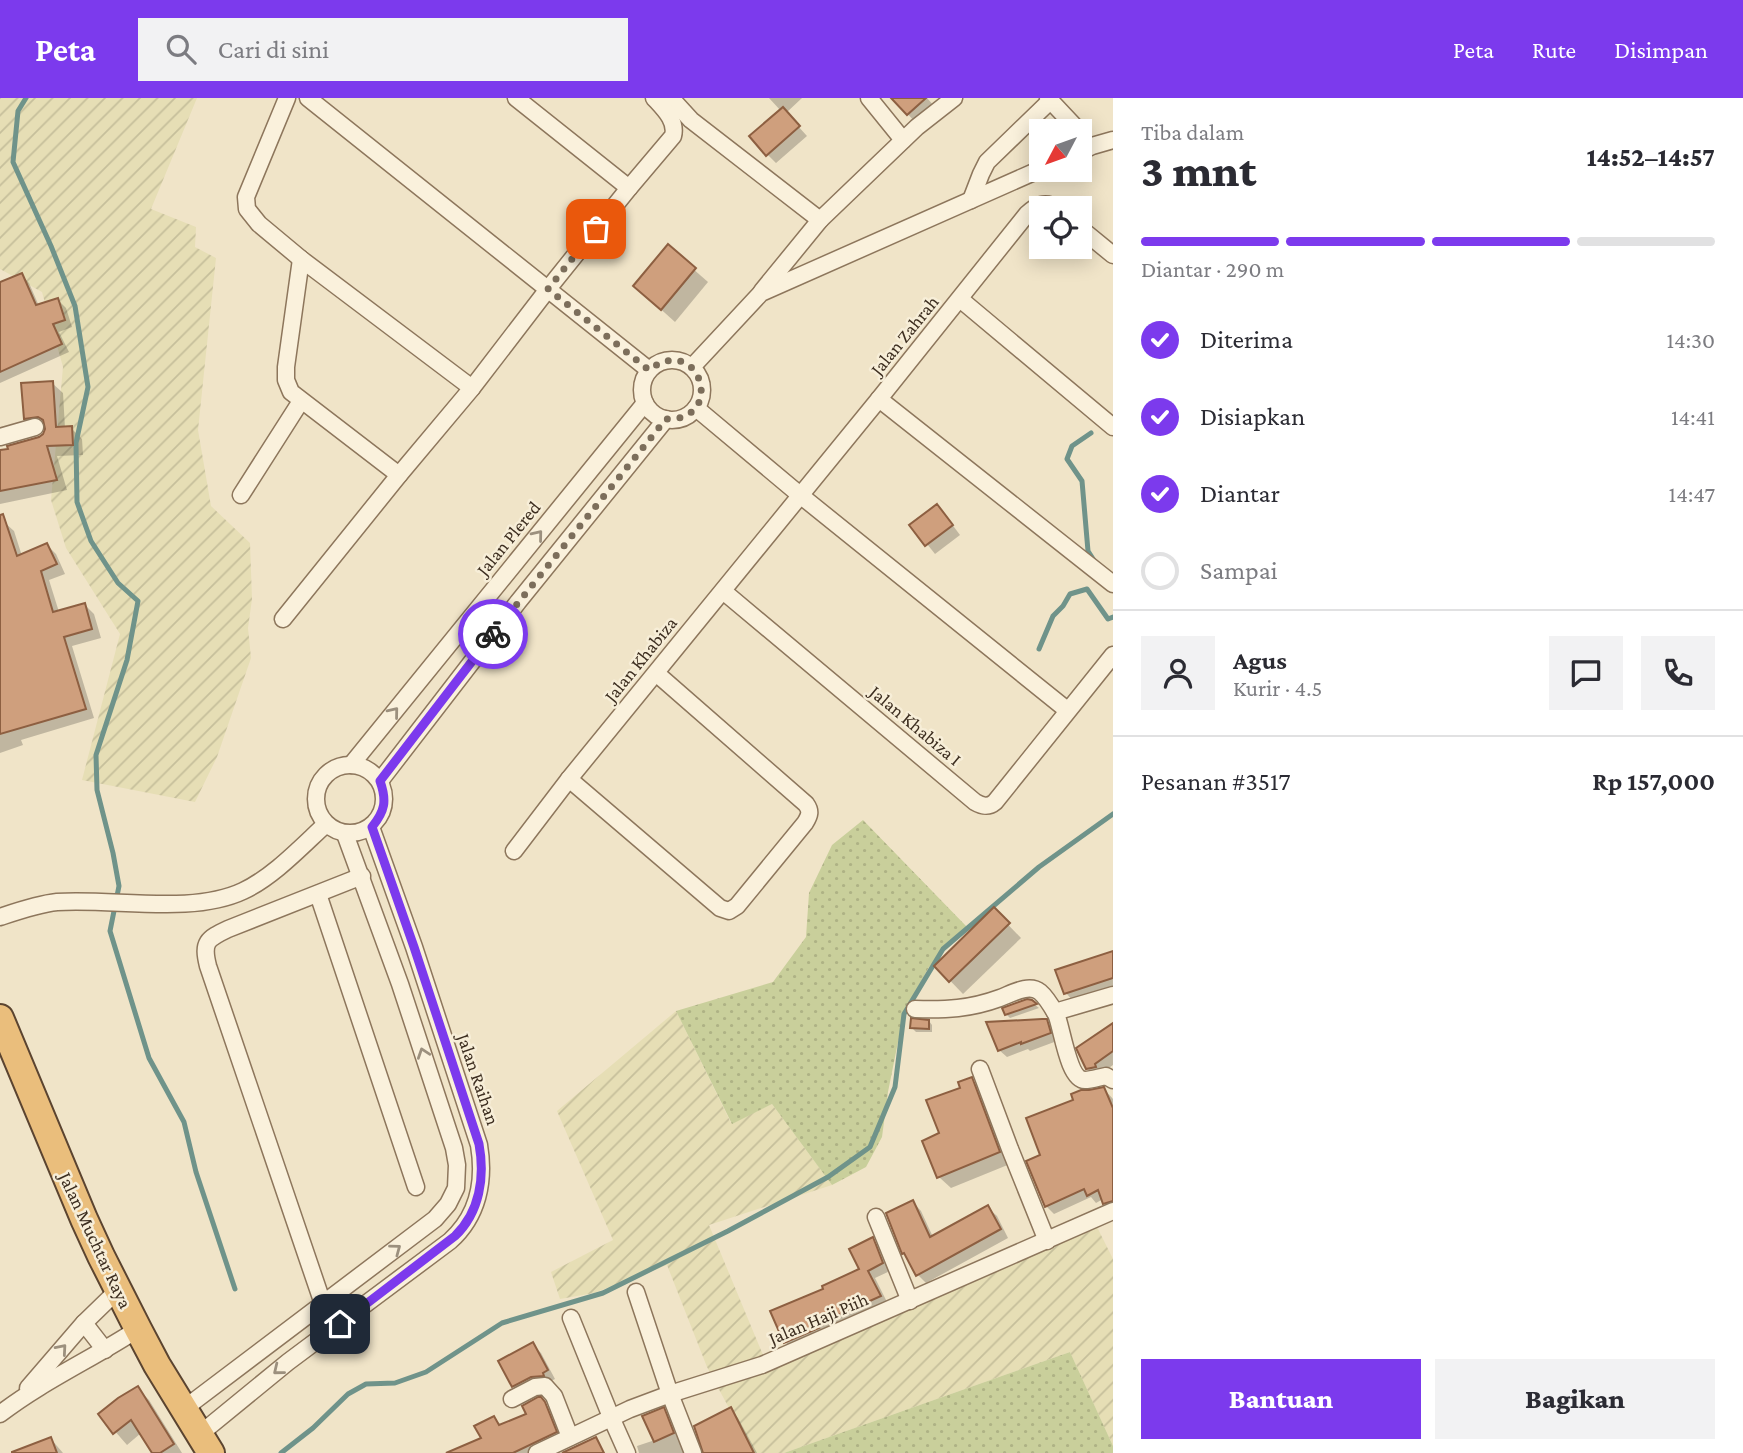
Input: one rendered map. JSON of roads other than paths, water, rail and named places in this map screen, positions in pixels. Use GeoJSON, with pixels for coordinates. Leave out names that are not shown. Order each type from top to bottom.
{"type":"FeatureCollection","features":[{"type":"Feature","properties":{"kind":"highway","name":"Jalan Muchtar Raya"},"geometry":{"type":"LineString","coordinates":[[0,1018],[118,1290],[158,1365],[206,1444]]}},
{"type":"Feature","properties":{"kind":"street"},"geometry":{"type":"LineString","coordinates":[[286,98],[246,197],[247,209],[253,219],[472,388]]}},
{"type":"Feature","properties":{"kind":"street"},"geometry":{"type":"LineString","coordinates":[[308,98],[649,370]]}},
{"type":"Feature","properties":{"kind":"street"},"geometry":{"type":"LineString","coordinates":[[516,98],[629,188]]}},
{"type":"Feature","properties":{"kind":"street"},"geometry":{"type":"LineString","coordinates":[[283,619],[673,136],[676,128],[654,98]]}},
{"type":"Feature","properties":{"kind":"street"},"geometry":{"type":"LineString","coordinates":[[671,98],[691,120],[820,220]]}},
{"type":"Feature","properties":{"kind":"street"},"geometry":{"type":"LineString","coordinates":[[869,98],[903,140]]}},
{"type":"Feature","properties":{"kind":"street"},"geometry":{"type":"LineString","coordinates":[[692,367],[761,293],[820,220],[903,140],[954,98]]}},
{"type":"Feature","properties":{"kind":"street"},"geometry":{"type":"LineString","coordinates":[[971,200],[987,162],[1049,99],[1067,119]]}},
{"type":"Feature","properties":{"kind":"street"},"geometry":{"type":"LineString","coordinates":[[1092,147],[1113,140]]}},
{"type":"Feature","properties":{"kind":"street"},"geometry":{"type":"LineString","coordinates":[[761,293],[1029,174]]}},
{"type":"Feature","properties":{"kind":"street","name":"Jalan Zahrah"},"geometry":{"type":"LineString","coordinates":[[800,495],[1029,212]]}},
{"type":"Feature","properties":{"kind":"street"},"geometry":{"type":"LineString","coordinates":[[1092,238],[1113,255]]}},
{"type":"Feature","properties":{"kind":"street"},"geometry":{"type":"LineString","coordinates":[[302,259],[286,367],[286,380],[291,392],[399,475]]}},
{"type":"Feature","properties":{"kind":"street"},"geometry":{"type":"LineString","coordinates":[[960,299],[1113,427]]}},
{"type":"Feature","properties":{"kind":"street"},"geometry":{"type":"LineString","coordinates":[[670,359],[682,361],[692,367],[699,376],[702,388],[701,399],[696,408],[677,420],[654,414],[645,403],[642,392],[643,380],[649,370],[670,359]]}},
{"type":"Feature","properties":{"kind":"street"},"geometry":{"type":"LineString","coordinates":[[880,399],[1113,584]]}},
{"type":"Feature","properties":{"kind":"street"},"geometry":{"type":"LineString","coordinates":[[241,495],[301,401]]}},
{"type":"Feature","properties":{"kind":"street","name":"Jalan Plered"},"geometry":{"type":"LineString","coordinates":[[351,765],[645,403]]}},
{"type":"Feature","properties":{"kind":"street"},"geometry":{"type":"LineString","coordinates":[[696,408],[1067,710],[1113,655]]}},
{"type":"Feature","properties":{"kind":"street"},"geometry":{"type":"LineString","coordinates":[[380,781],[666,419]]}},
{"type":"Feature","properties":{"kind":"street"},"geometry":{"type":"LineString","coordinates":[[0,437],[35,428]]}},
{"type":"Feature","properties":{"kind":"street","name":"Jalan Khabiza"},"geometry":{"type":"LineString","coordinates":[[514,851],[569,779],[800,495]]}},
{"type":"Feature","properties":{"kind":"street"},"geometry":{"type":"LineString","coordinates":[[497,585],[519,602]]}},
{"type":"Feature","properties":{"kind":"street","name":"Jalan Khabiza I"},"geometry":{"type":"LineString","coordinates":[[723,591],[980,805],[988,806],[995,802],[1067,710]]}},
{"type":"Feature","properties":{"kind":"street"},"geometry":{"type":"LineString","coordinates":[[569,779],[720,908],[729,911],[737,906],[805,823],[809,817],[809,808],[656,673]]}},
{"type":"Feature","properties":{"kind":"street"},"geometry":{"type":"LineString","coordinates":[[351,765],[372,772],[380,781],[384,806],[372,827],[359,833],[345,834],[326,824],[318,813],[316,800],[318,786],[326,774],[337,767],[351,765]]}},
{"type":"Feature","properties":{"kind":"street"},"geometry":{"type":"LineString","coordinates":[[0,917],[55,902],[195,903],[229,897],[272,873],[326,824]]}},
{"type":"Feature","properties":{"kind":"street","name":"Jalan Raihan"},"geometry":{"type":"LineString","coordinates":[[206,1444],[288,1362],[461,1231],[478,1199],[482,1160],[473,1125],[372,827]]}},
{"type":"Feature","properties":{"kind":"street"},"geometry":{"type":"LineString","coordinates":[[185,1408],[435,1219],[448,1204],[456,1188],[456,1157],[362,876],[345,834]]}},
{"type":"Feature","properties":{"kind":"street"},"geometry":{"type":"LineString","coordinates":[[323,1304],[230,1032],[205,954],[205,945],[217,934],[362,876]]}},
{"type":"Feature","properties":{"kind":"street"},"geometry":{"type":"LineString","coordinates":[[318,894],[416,1186]]}},
{"type":"Feature","properties":{"kind":"street"},"geometry":{"type":"LineString","coordinates":[[915,1009],[962,1009],[1028,988],[1037,989],[1055,1012],[1077,1077],[1085,1080],[1106,1076],[1113,1080]]}},
{"type":"Feature","properties":{"kind":"street"},"geometry":{"type":"LineString","coordinates":[[1055,1012],[1113,995]]}},
{"type":"Feature","properties":{"kind":"street"},"geometry":{"type":"LineString","coordinates":[[980,1069],[1047,1241]]}},
{"type":"Feature","properties":{"kind":"street"},"geometry":{"type":"LineString","coordinates":[[433,1084],[456,1076]]}},
{"type":"Feature","properties":{"kind":"street","name":"Jalan Haji Piih"},"geometry":{"type":"LineString","coordinates":[[537,1453],[611,1417],[670,1394],[762,1365],[1113,1212]]}},
{"type":"Feature","properties":{"kind":"street"},"geometry":{"type":"LineString","coordinates":[[876,1217],[910,1301]]}},
{"type":"Feature","properties":{"kind":"street"},"geometry":{"type":"LineString","coordinates":[[371,1268],[385,1289]]}},
{"type":"Feature","properties":{"kind":"street"},"geometry":{"type":"LineString","coordinates":[[18,1400],[84,1323],[118,1290]]}},
{"type":"Feature","properties":{"kind":"street"},"geometry":{"type":"LineString","coordinates":[[636,1292],[693,1453]]}},
{"type":"Feature","properties":{"kind":"street"},"geometry":{"type":"LineString","coordinates":[[571,1318],[627,1453]]}},
{"type":"Feature","properties":{"kind":"street"},"geometry":{"type":"LineString","coordinates":[[84,1323],[105,1350]]}},
{"type":"Feature","properties":{"kind":"street"},"geometry":{"type":"LineString","coordinates":[[0,1414],[37,1387],[138,1329]]}},
{"type":"Feature","properties":{"kind":"street"},"geometry":{"type":"LineString","coordinates":[[512,1399],[535,1387],[545,1386],[554,1396],[570,1437]]}},
{"type":"Feature","properties":{"kind":"waterway"},"geometry":{"type":"LineString","coordinates":[[26,98],[18,111],[13,162],[75,306],[88,387],[76,443],[77,502],[91,541],[118,583],[138,601],[127,660],[96,755],[97,790],[119,886],[110,931],[149,1058],[184,1122],[196,1172],[235,1289]]}},
{"type":"Feature","properties":{"kind":"waterway"},"geometry":{"type":"LineString","coordinates":[[1091,433],[1072,446],[1067,459],[1082,481],[1088,551],[1095,562]]}},
{"type":"Feature","properties":{"kind":"waterway"},"geometry":{"type":"LineString","coordinates":[[1039,649],[1053,616],[1070,594],[1087,589],[1108,619],[1113,617]]}},
{"type":"Feature","properties":{"kind":"waterway"},"geometry":{"type":"LineString","coordinates":[[281,1453],[313,1428],[348,1394],[366,1384],[395,1383],[426,1372],[502,1323],[603,1293],[728,1231],[828,1177],[870,1147],[895,1087],[904,1014],[943,949],[1039,867],[1113,814]]}}]}
